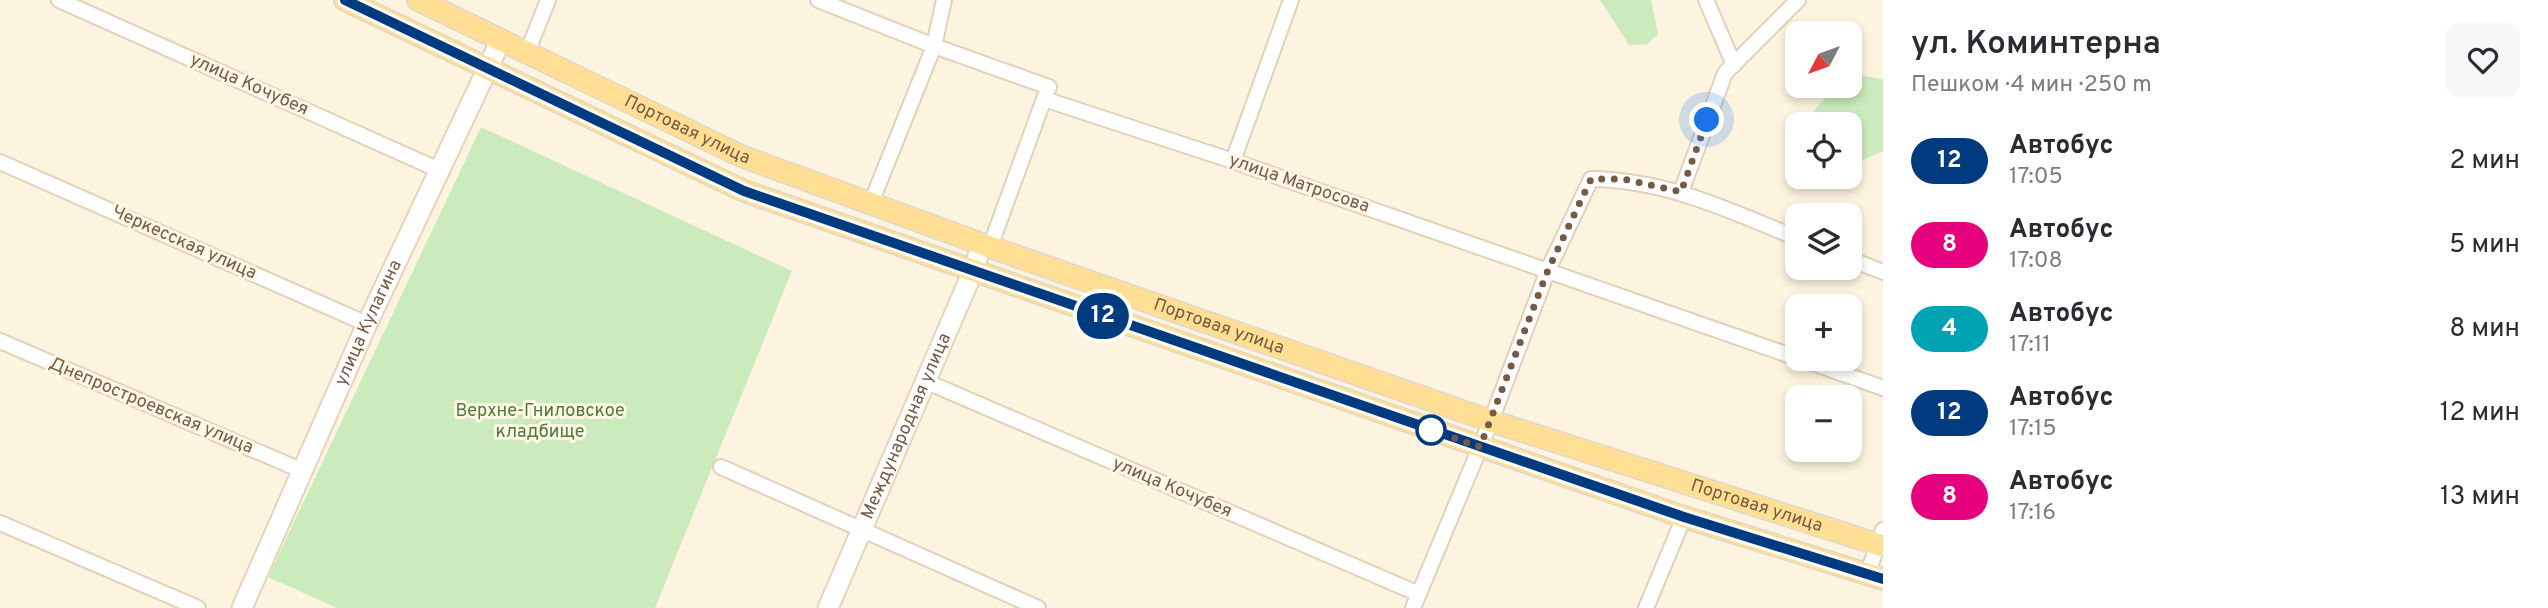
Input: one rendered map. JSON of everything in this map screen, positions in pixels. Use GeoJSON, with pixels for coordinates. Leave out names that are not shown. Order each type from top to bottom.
{"type":"FeatureCollection","features":[{"type":"Feature","properties":{"kind":"main road","name":"Портовая улица"},"geometry":{"type":"LineString","coordinates":[[345,0],[744,191],[1684,517],[1875,577]]}},
{"type":"Feature","properties":{"kind":"main road","name":"Портовая улица"},"geometry":{"type":"LineString","coordinates":[[418,0],[741,156],[986,245],[1491,421],[1881,540]]}},
{"type":"Feature","properties":{"kind":"main road"},"geometry":{"type":"LineString","coordinates":[[700,170],[708,168],[716,158],[709,140]]}},
{"type":"Feature","properties":{"kind":"street","name":"улица Кочубея"},"geometry":{"type":"LineString","coordinates":[[59,0],[439,170]]}},
{"type":"Feature","properties":{"kind":"street"},"geometry":{"type":"LineString","coordinates":[[527,52],[548,0]]}},
{"type":"Feature","properties":{"kind":"street"},"geometry":{"type":"LineString","coordinates":[[818,0],[934,46],[1049,87],[1044,99]]}},
{"type":"Feature","properties":{"kind":"street"},"geometry":{"type":"LineString","coordinates":[[871,203],[934,46],[944,0]]}},
{"type":"Feature","properties":{"kind":"street"},"geometry":{"type":"LineString","coordinates":[[1233,161],[1291,0]]}},
{"type":"Feature","properties":{"kind":"street"},"geometry":{"type":"LineString","coordinates":[[1706,0],[1734,65]]}},
{"type":"Feature","properties":{"kind":"street"},"geometry":{"type":"LineString","coordinates":[[1681,192],[1725,73],[1798,0]]}},
{"type":"Feature","properties":{"kind":"street","name":"улица Кулагина"},"geometry":{"type":"LineString","coordinates":[[242,608],[367,324],[501,40]]}},
{"type":"Feature","properties":{"kind":"street","name":"улица Матросова"},"geometry":{"type":"LineString","coordinates":[[1044,99],[1233,161],[1785,353]]}},
{"type":"Feature","properties":{"kind":"street","name":"Международная улица"},"geometry":{"type":"LineString","coordinates":[[828,608],[986,245],[1044,99]]}},
{"type":"Feature","properties":{"kind":"street","name":"Черкесская улица"},"geometry":{"type":"LineString","coordinates":[[0,162],[367,324]]}},
{"type":"Feature","properties":{"kind":"street"},"geometry":{"type":"LineString","coordinates":[[1416,601],[1491,421],[1548,270],[1591,179],[1624,179],[1681,192],[1785,233]]}},
{"type":"Feature","properties":{"kind":"street"},"geometry":{"type":"LineString","coordinates":[[1862,264],[1883,272]]}},
{"type":"Feature","properties":{"kind":"street","name":"Днепростроевская улица"},"geometry":{"type":"LineString","coordinates":[[0,341],[303,471]]}},
{"type":"Feature","properties":{"kind":"street","name":"улица Матросова"},"geometry":{"type":"LineString","coordinates":[[1835,371],[1883,388]]}},
{"type":"Feature","properties":{"kind":"street","name":"улица Кочубея"},"geometry":{"type":"LineString","coordinates":[[925,381],[1416,601]]}},
{"type":"Feature","properties":{"kind":"street"},"geometry":{"type":"LineString","coordinates":[[721,467],[1038,608]]}},
{"type":"Feature","properties":{"kind":"street"},"geometry":{"type":"LineString","coordinates":[[1646,608],[1684,517]]}},
{"type":"Feature","properties":{"kind":"street"},"geometry":{"type":"LineString","coordinates":[[0,523],[198,608]]}},
{"type":"Feature","properties":{"kind":"street"},"geometry":{"type":"LineString","coordinates":[[1875,577],[1881,540]]}},
{"type":"Feature","properties":{"kind":"green space"},"geometry":{"type":"Polygon","coordinates":[[[1600,0],[1651,0],[1658,34],[1647,44],[1629,45],[1600,0]]]}},
{"type":"Feature","properties":{"kind":"green space"},"geometry":{"type":"Polygon","coordinates":[[[1862,76],[1883,79],[1883,151],[1862,161],[1862,112],[1814,112],[1824,99],[1862,98],[1862,76]]]}},
{"type":"Feature","properties":{"kind":"green space","name":"Верхне-Гниловское кладбище"},"geometry":{"type":"Polygon","coordinates":[[[481,127],[792,271],[655,608],[337,608],[268,577],[481,127]]]}},
{"type":"Feature","properties":{"kind":"bus line","name":"12"},"geometry":{"type":"LineString","coordinates":[[345,0],[744,191],[1684,517],[1883,579]]}},
{"type":"Feature","properties":{"kind":"route"},"geometry":{"type":"LineString","coordinates":[[1431,430],[1480,447],[1548,270],[1591,179],[1624,179],[1681,192],[1707,120]]}}]}
